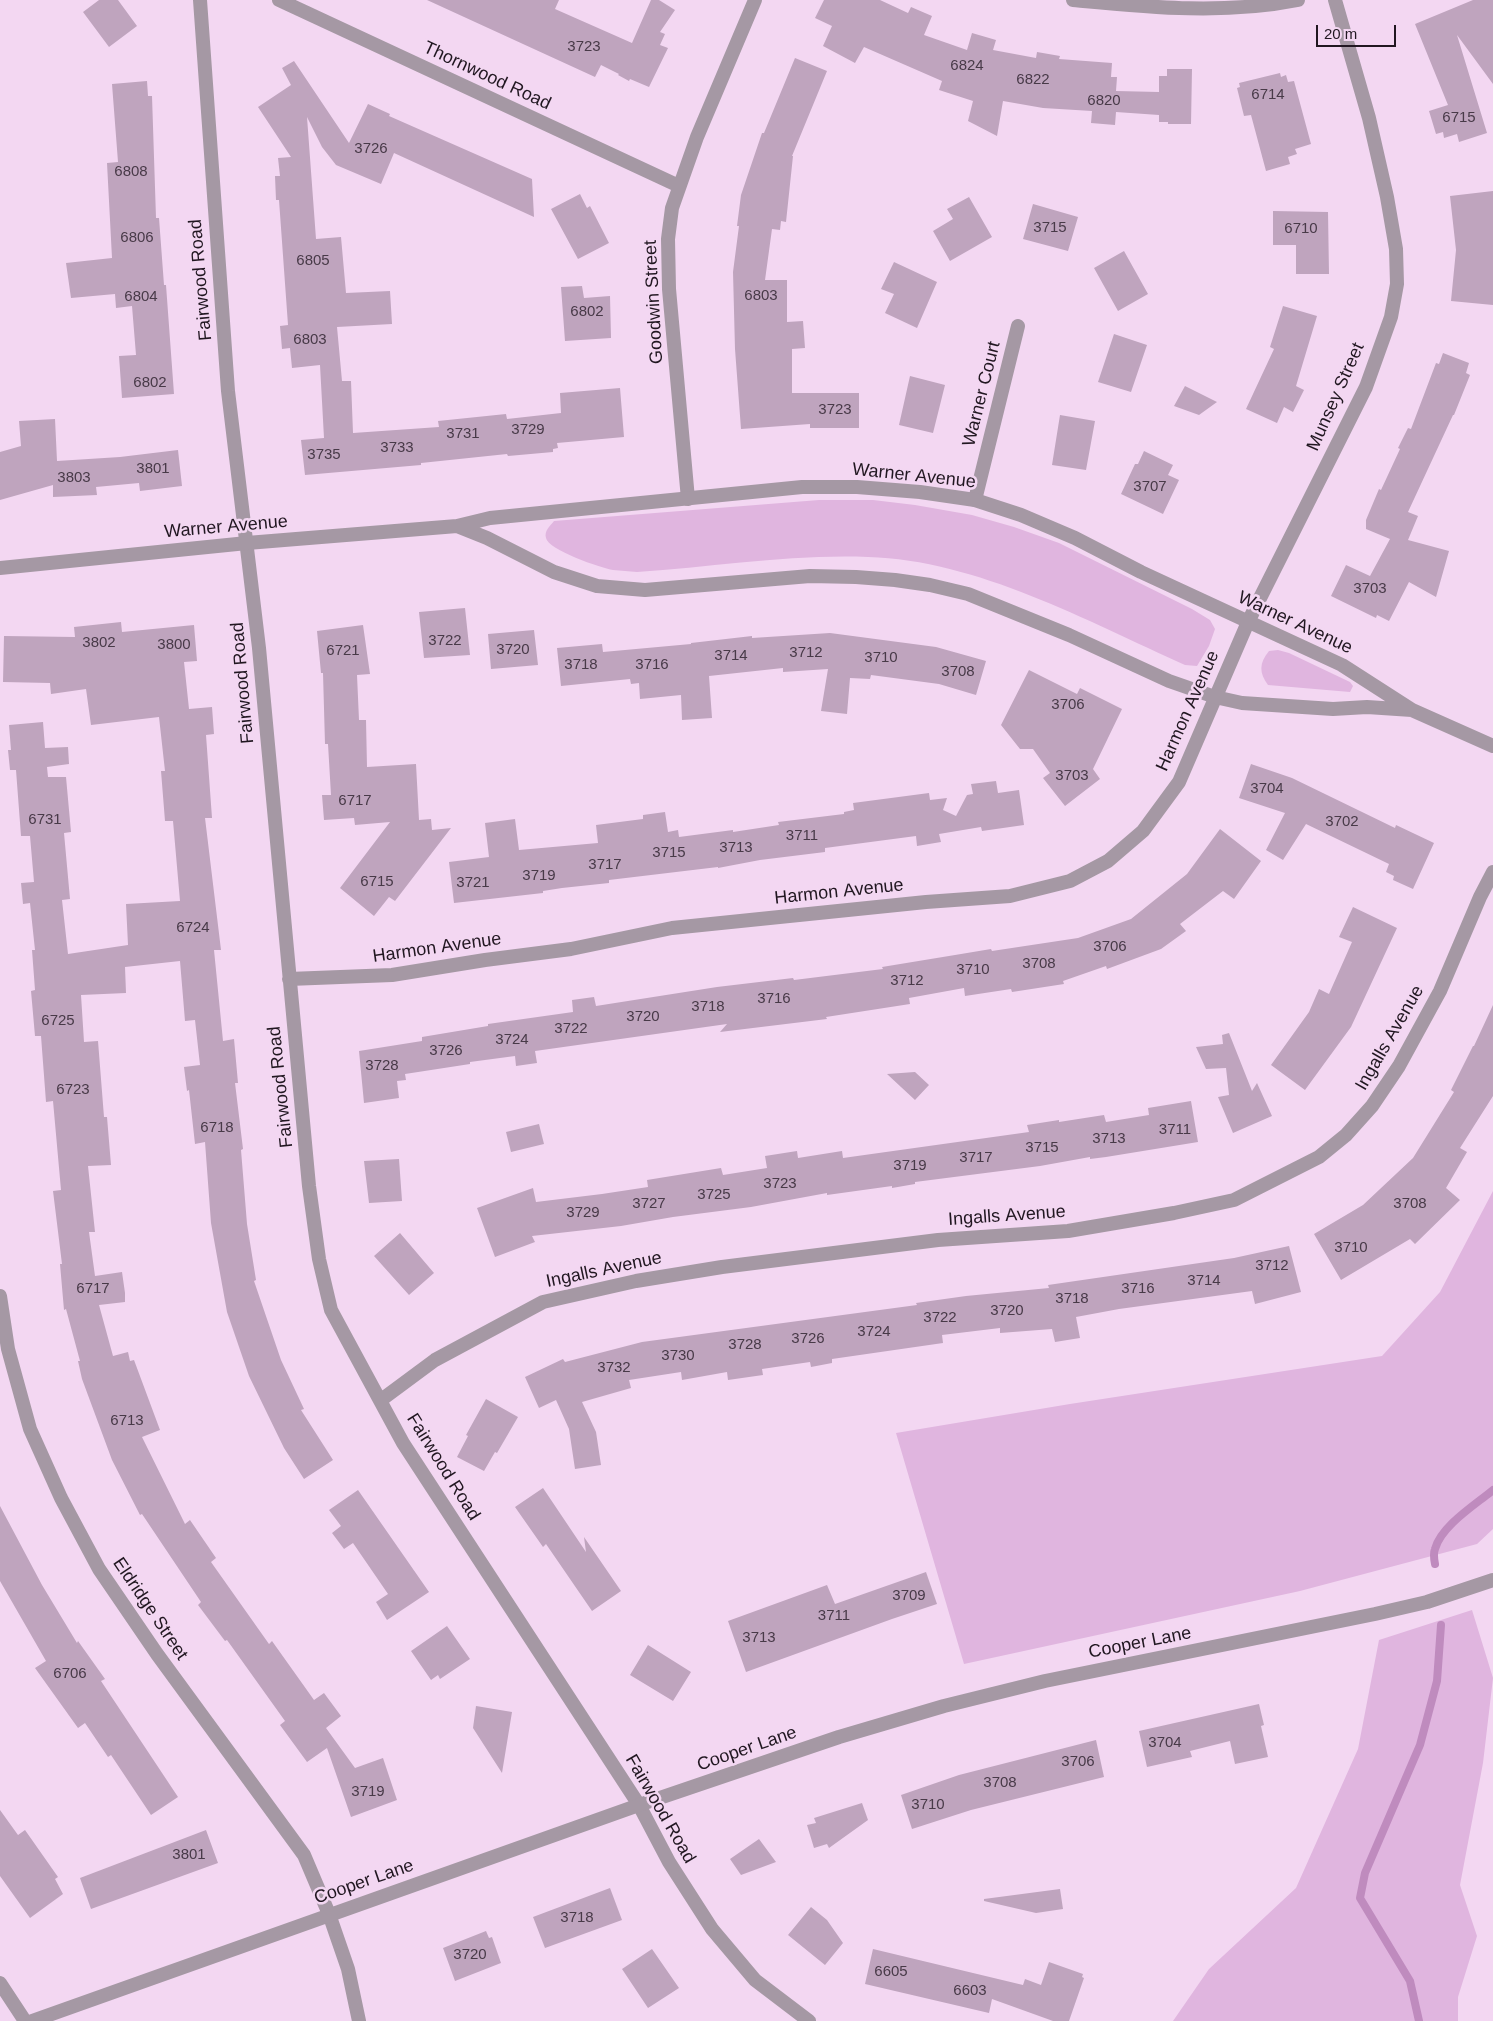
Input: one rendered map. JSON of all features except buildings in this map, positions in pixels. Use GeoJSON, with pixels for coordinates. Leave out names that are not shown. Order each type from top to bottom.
{"type":"FeatureCollection","features":[{"type":"Feature","properties":{"kind":"street","name":"Fairwood Road"},"geometry":{"type":"LineString","coordinates":[[200,0],[207,123],[228,391],[259,648],[310,1186],[320,1259],[332,1310],[403,1443],[639,1805],[669,1862],[712,1929],[755,1980],[809,2021]]}},
{"type":"Feature","properties":{"kind":"street","name":"Thornwood Road"},"geometry":{"type":"LineString","coordinates":[[279,0],[679,186]]}},
{"type":"Feature","properties":{"kind":"street","name":"Goodwin Street"},"geometry":{"type":"LineString","coordinates":[[688,498],[669,289],[668,239],[672,208],[698,137],[755,0]]}},
{"type":"Feature","properties":{"kind":"street"},"geometry":{"type":"LineString","coordinates":[[1072,0],[1150,8],[1217,9],[1274,5],[1298,0]]}},
{"type":"Feature","properties":{"kind":"street","name":"Munsey Street"},"geometry":{"type":"LineString","coordinates":[[1248,622],[1366,387],[1391,317],[1396,284],[1396,249],[1387,197],[1369,118],[1334,0]]}},
{"type":"Feature","properties":{"kind":"street","name":"Warner Court"},"geometry":{"type":"LineString","coordinates":[[976,500],[1018,326]]}},
{"type":"Feature","properties":{"kind":"street","name":"Warner Avenue"},"geometry":{"type":"LineString","coordinates":[[0,568],[247,543],[457,526],[490,518],[802,487],[838,487],[920,492],[976,500],[1021,515],[1074,538],[1141,572],[1342,665],[1412,710],[1493,746]]}},
{"type":"Feature","properties":{"kind":"street","name":"Warner Avenue"},"geometry":{"type":"LineString","coordinates":[[457,526],[487,538],[554,572],[597,586],[645,590],[833,575],[930,585],[968,594],[1070,635],[1169,681],[1215,697],[1242,703],[1333,709],[1367,707],[1412,710]]}},
{"type":"Feature","properties":{"kind":"street","name":"Harmon Avenue"},"geometry":{"type":"LineString","coordinates":[[289,979],[392,975],[571,949],[672,928],[926,902],[1010,896],[1070,881],[1108,860],[1143,831],[1179,782],[1248,622]]}},
{"type":"Feature","properties":{"kind":"street","name":"Ingalls Avenue"},"geometry":{"type":"LineString","coordinates":[[381,1400],[435,1360],[543,1302],[636,1281],[722,1267],[938,1240],[1068,1231],[1174,1213],[1234,1200],[1319,1157],[1346,1135],[1372,1106],[1399,1066],[1440,991],[1480,897],[1493,872]]}},
{"type":"Feature","properties":{"kind":"street","name":"Eldridge Street"},"geometry":{"type":"LineString","coordinates":[[0,1296],[8,1349],[30,1429],[61,1498],[99,1569],[157,1654],[304,1855],[329,1914],[348,1969],[359,2021]]}},
{"type":"Feature","properties":{"kind":"street","name":"Cooper Lane"},"geometry":{"type":"LineString","coordinates":[[32,2021],[639,1805],[840,1737],[944,1706],[1045,1681],[1375,1614],[1427,1602],[1493,1580]]}},
{"type":"Feature","properties":{"kind":"street"},"geometry":{"type":"LineString","coordinates":[[0,1983],[25,2021]]}},
{"type":"Feature","properties":{"kind":"shaded area"},"geometry":{"type":"Polygon","coordinates":[[[819,500],[873,500],[915,505],[972,515],[1014,527],[1059,543],[1192,609],[1210,620],[1215,629],[1209,646],[1197,666],[1185,665],[1031,596],[950,569],[909,561],[868,557],[810,557],[637,572],[619,571],[576,558],[556,548],[546,538],[546,533],[554,521],[819,500]]]}},
{"type":"Feature","properties":{"kind":"shaded area"},"geometry":{"type":"Polygon","coordinates":[[[1278,650],[1289,653],[1350,682],[1353,686],[1350,692],[1268,685],[1261,668],[1263,660],[1269,651],[1278,650]]]}},
{"type":"Feature","properties":{"kind":"shaded area"},"geometry":{"type":"Polygon","coordinates":[[[1493,1191],[1493,1529],[1477,1544],[1300,1591],[964,1664],[896,1433],[1382,1356],[1440,1292],[1493,1191]]]}},
{"type":"Feature","properties":{"kind":"shaded area"},"geometry":{"type":"Polygon","coordinates":[[[1472,1610],[1493,1678],[1483,1763],[1460,1885],[1477,1936],[1458,1997],[1458,2021],[1173,2021],[1209,1969],[1296,1888],[1358,1749],[1379,1640],[1472,1610]]]}},
{"type":"Feature","properties":{"kind":"waterway"},"geometry":{"type":"LineString","coordinates":[[1435,1564],[1434,1551],[1438,1540],[1444,1532],[1460,1516],[1493,1490]]}},
{"type":"Feature","properties":{"kind":"waterway"},"geometry":{"type":"LineString","coordinates":[[1419,2021],[1410,1981],[1360,1898],[1365,1873],[1420,1745],[1437,1681],[1441,1625]]}}]}
